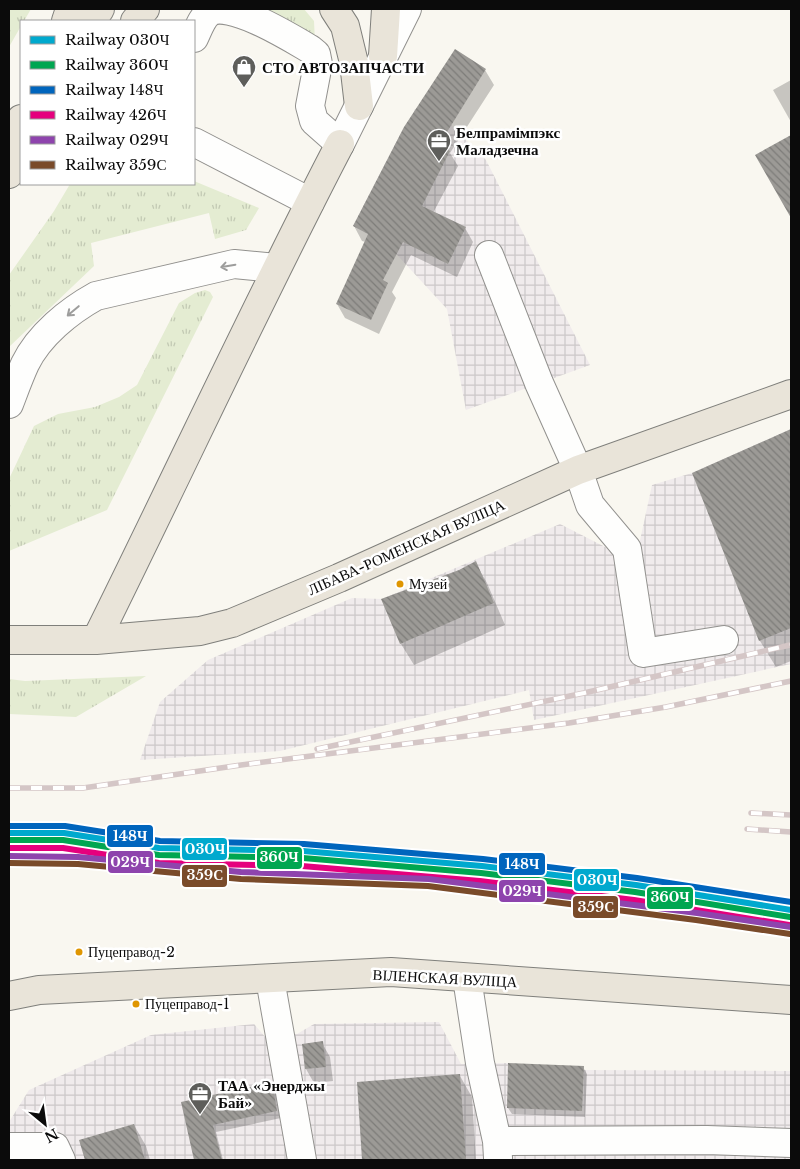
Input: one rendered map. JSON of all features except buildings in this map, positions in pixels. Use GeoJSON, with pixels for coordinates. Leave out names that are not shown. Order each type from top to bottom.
{"type":"FeatureCollection","features":[{"type":"Feature","properties":{"kind":"main road"},"geometry":{"type":"LineString","coordinates":[[93,20],[100,9]]}},
{"type":"Feature","properties":{"kind":"main road"},"geometry":{"type":"LineString","coordinates":[[136,20],[145,9]]}},
{"type":"Feature","properties":{"kind":"main road"},"geometry":{"type":"LineString","coordinates":[[334,9],[345,26],[354,63],[359,106]]}},
{"type":"Feature","properties":{"kind":"main road"},"geometry":{"type":"LineString","coordinates":[[384,56],[386,9]]}},
{"type":"Feature","properties":{"kind":"main road"},"geometry":{"type":"LineString","coordinates":[[9,146],[20,121]]}},
{"type":"Feature","properties":{"kind":"main road"},"geometry":{"type":"LineString","coordinates":[[9,161],[20,142]]}},
{"type":"Feature","properties":{"kind":"main road"},"geometry":{"type":"LineString","coordinates":[[96,640],[276,268],[340,144]]}},
{"type":"Feature","properties":{"kind":"main road"},"geometry":{"type":"LineString","coordinates":[[9,174],[20,160]]}},
{"type":"Feature","properties":{"kind":"main road","name":"ЛІБАВА-РОМЕНСКАЯ ВУЛІЦА"},"geometry":{"type":"LineString","coordinates":[[9,640],[96,640],[200,631],[232,623],[338,578],[578,470],[791,394]]}},
{"type":"Feature","properties":{"kind":"main road","name":"ВІЛЕНСКАЯ ВУЛІЦА"},"geometry":{"type":"LineString","coordinates":[[9,996],[39,990],[391,972],[791,1000]]}},
{"type":"Feature","properties":{"kind":"street"},"geometry":{"type":"LineString","coordinates":[[195,36],[209,12],[216,9],[237,11],[252,17],[310,49],[316,54],[318,64],[310,106],[314,121],[340,144],[407,9]]}},
{"type":"Feature","properties":{"kind":"street"},"geometry":{"type":"LineString","coordinates":[[195,143],[310,202]]}},
{"type":"Feature","properties":{"kind":"street"},"geometry":{"type":"LineString","coordinates":[[489,255],[539,383],[578,470],[590,506],[627,550],[643,653],[724,640]]}},
{"type":"Feature","properties":{"kind":"street"},"geometry":{"type":"LineString","coordinates":[[9,404],[25,364],[40,341],[77,307],[96,296],[234,264],[276,268]]}},
{"type":"Feature","properties":{"kind":"street"},"geometry":{"type":"LineString","coordinates":[[467,978],[480,1063],[497,1151],[707,1140],[791,1142]]}},
{"type":"Feature","properties":{"kind":"street"},"geometry":{"type":"LineString","coordinates":[[270,979],[302,1160]]}},
{"type":"Feature","properties":{"kind":"street"},"geometry":{"type":"LineString","coordinates":[[9,1147],[55,1147],[61,1160]]}},
{"type":"Feature","properties":{"kind":"shaded area","name":"Белпрамімпэкс Маладзечна"},"geometry":{"type":"Polygon","coordinates":[[[415,109],[451,125],[486,160],[590,365],[466,410],[447,309],[387,244],[353,226],[404,127],[408,128],[415,109]]]}},
{"type":"Feature","properties":{"kind":"shaded area"},"geometry":{"type":"Polygon","coordinates":[[[791,429],[791,664],[534,720],[529,690],[280,751],[140,760],[160,702],[208,660],[352,598],[382,599],[560,524],[617,553],[639,545],[652,485],[692,473],[791,429]]]}},
{"type":"Feature","properties":{"kind":"shaded area"},"geometry":{"type":"Polygon","coordinates":[[[439,1022],[461,1064],[508,1063],[583,1070],[791,1071],[791,1160],[22,1160],[9,1135],[9,1122],[29,1090],[151,1035],[254,1024],[267,1039],[297,1034],[314,1024],[439,1022]]]}},
{"type":"Feature","properties":{"kind":"green space"},"geometry":{"type":"Polygon","coordinates":[[[9,9],[31,9],[25,20],[20,20],[20,28],[9,47],[9,9]]]}},
{"type":"Feature","properties":{"kind":"green space"},"geometry":{"type":"Polygon","coordinates":[[[265,9],[304,9],[314,21],[315,42],[265,9]]]}},
{"type":"Feature","properties":{"kind":"green space"},"geometry":{"type":"Polygon","coordinates":[[[195,181],[259,208],[246,230],[215,239],[209,213],[91,243],[94,266],[9,347],[9,275],[54,211],[69,185],[195,185],[195,181]]]}},
{"type":"Feature","properties":{"kind":"green space"},"geometry":{"type":"Polygon","coordinates":[[[205,290],[210,292],[213,297],[107,510],[9,551],[9,479],[34,426],[58,414],[95,407],[119,397],[137,385],[179,303],[195,293],[205,290]]]}},
{"type":"Feature","properties":{"kind":"green space"},"geometry":{"type":"Polygon","coordinates":[[[146,676],[76,717],[9,714],[9,679],[25,681],[146,676]]]}},
{"type":"Feature","properties":{"kind":"railway"},"geometry":{"type":"LineString","coordinates":[[317,749],[584,693],[790,645]]}},
{"type":"Feature","properties":{"kind":"railway"},"geometry":{"type":"LineString","coordinates":[[9,788],[83,788],[241,765],[569,723],[666,707],[791,681]]}},
{"type":"Feature","properties":{"kind":"railway"},"geometry":{"type":"LineString","coordinates":[[751,813],[791,815]]}},
{"type":"Feature","properties":{"kind":"railway"},"geometry":{"type":"LineString","coordinates":[[747,829],[791,832]]}},
{"type":"Feature","properties":{"kind":"railway"},"geometry":{"type":"LineString","coordinates":[[9,848],[78,857]]}},
{"type":"Feature","properties":{"kind":"rail line","name":"148Ч"},"geometry":{"type":"LineString","coordinates":[[9,826],[65,826],[160,841],[304,844],[483,859],[637,878],[791,902]]}},
{"type":"Feature","properties":{"kind":"rail line","name":"030Ч"},"geometry":{"type":"LineString","coordinates":[[9,833],[64,833],[159,848],[303,851],[482,866],[636,885],[791,910]]}},
{"type":"Feature","properties":{"kind":"rail line","name":"360Ч"},"geometry":{"type":"LineString","coordinates":[[9,840],[63,840],[159,855],[303,858],[481,873],[635,892],[790,917]]}},
{"type":"Feature","properties":{"kind":"rail line","name":"426Ч"},"geometry":{"type":"LineString","coordinates":[[9,848],[63,848],[159,863],[302,866],[480,881],[634,900],[789,925]]}},
{"type":"Feature","properties":{"kind":"rail line","name":"029Ч"},"geometry":{"type":"LineString","coordinates":[[9,856],[78,857],[241,872],[429,879],[697,913],[791,927]]}},
{"type":"Feature","properties":{"kind":"rail line","name":"359С"},"geometry":{"type":"LineString","coordinates":[[9,863],[78,864],[241,879],[428,886],[696,920],[790,934]]}},
{"type":"Feature","properties":{"kind":"place","name":"СТО АВТОЗАПЧАСТИ"},"geometry":{"type":"Point","coordinates":[244,88]}},
{"type":"Feature","properties":{"kind":"place","name":"Белпрамімпэкс Маладзечна"},"geometry":{"type":"Point","coordinates":[439,162]}},
{"type":"Feature","properties":{"kind":"place","name":"Музей"},"geometry":{"type":"Point","coordinates":[400,584]}},
{"type":"Feature","properties":{"kind":"place","name":"Пуцеправод-2"},"geometry":{"type":"Point","coordinates":[79,952]}},
{"type":"Feature","properties":{"kind":"place","name":"Пуцеправод-1"},"geometry":{"type":"Point","coordinates":[136,1004]}},
{"type":"Feature","properties":{"kind":"place","name":"ТАА «Энерджы Бай»"},"geometry":{"type":"Point","coordinates":[200,1115]}}]}
